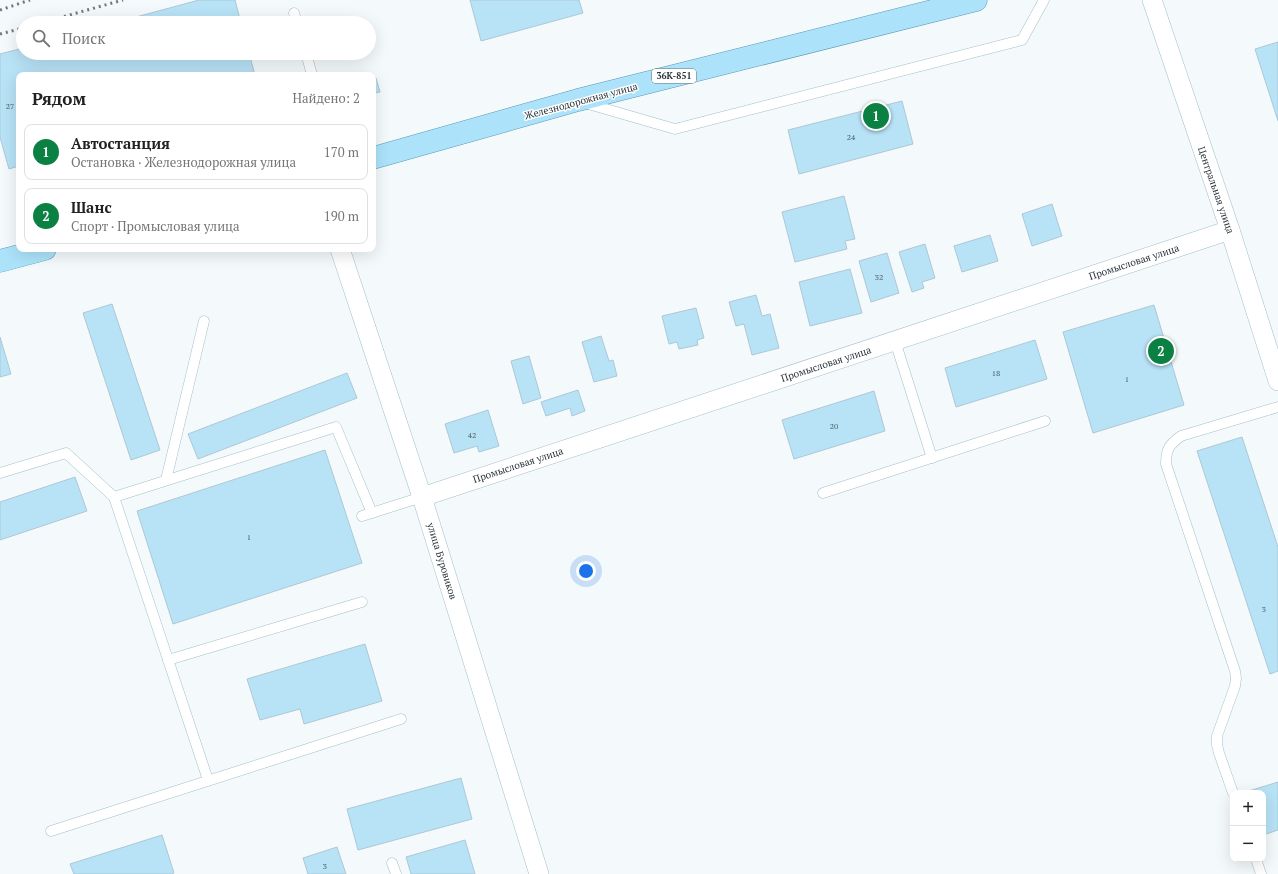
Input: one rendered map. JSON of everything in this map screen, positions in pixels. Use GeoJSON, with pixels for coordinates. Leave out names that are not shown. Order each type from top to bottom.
{"type":"FeatureCollection","features":[{"type":"Feature","properties":{"kind":"main road","name":"Железнодорожная улица"},"geometry":{"type":"LineString","coordinates":[[376,157],[578,100],[976,0]]}},
{"type":"Feature","properties":{"kind":"main road"},"geometry":{"type":"LineString","coordinates":[[0,262],[35,252]]}},
{"type":"Feature","properties":{"kind":"street","name":"Центральная улица"},"geometry":{"type":"LineString","coordinates":[[1152,0],[1230,230],[1278,381]]}},
{"type":"Feature","properties":{"kind":"street","name":"Промысловая улица"},"geometry":{"type":"LineString","coordinates":[[422,497],[1230,230]]}},
{"type":"Feature","properties":{"kind":"street","name":"улица Буровиков"},"geometry":{"type":"LineString","coordinates":[[341,252],[422,497],[539,874]]}},
{"type":"Feature","properties":{"kind":"lane"},"geometry":{"type":"LineString","coordinates":[[578,100],[675,129],[1022,40],[1044,0]]}},
{"type":"Feature","properties":{"kind":"lane"},"geometry":{"type":"LineString","coordinates":[[308,60],[311,72]]}},
{"type":"Feature","properties":{"kind":"lane"},"geometry":{"type":"LineString","coordinates":[[166,480],[204,321]]}},
{"type":"Feature","properties":{"kind":"lane"},"geometry":{"type":"LineString","coordinates":[[895,341],[932,458]]}},
{"type":"Feature","properties":{"kind":"lane"},"geometry":{"type":"LineString","coordinates":[[1232,790],[1219,753],[1217,736],[1235,686],[1235,671],[1166,464],[1166,453],[1171,443],[1181,436],[1278,407]]}},
{"type":"Feature","properties":{"kind":"lane"},"geometry":{"type":"LineString","coordinates":[[823,493],[1045,421]]}},
{"type":"Feature","properties":{"kind":"lane"},"geometry":{"type":"LineString","coordinates":[[114,497],[336,427],[372,513]]}},
{"type":"Feature","properties":{"kind":"lane"},"geometry":{"type":"LineString","coordinates":[[0,472],[66,453],[114,497],[208,780]]}},
{"type":"Feature","properties":{"kind":"lane"},"geometry":{"type":"LineString","coordinates":[[362,516],[422,497]]}},
{"type":"Feature","properties":{"kind":"lane"},"geometry":{"type":"LineString","coordinates":[[168,660],[362,602]]}},
{"type":"Feature","properties":{"kind":"lane"},"geometry":{"type":"LineString","coordinates":[[51,831],[401,718]]}},
{"type":"Feature","properties":{"kind":"lane"},"geometry":{"type":"LineString","coordinates":[[1257,862],[1261,874]]}},
{"type":"Feature","properties":{"kind":"lane"},"geometry":{"type":"LineString","coordinates":[[392,863],[396,874]]}},
{"type":"Feature","properties":{"kind":"building"},"geometry":{"type":"Polygon","coordinates":[[[199,0],[235,0],[239,16],[140,16],[199,0]]]}},
{"type":"Feature","properties":{"kind":"building"},"geometry":{"type":"Polygon","coordinates":[[[470,0],[579,0],[583,13],[481,41],[470,0]]]}},
{"type":"Feature","properties":{"kind":"building"},"geometry":{"type":"Polygon","coordinates":[[[1278,42],[1278,121],[1255,49],[1278,42]]]}},
{"type":"Feature","properties":{"kind":"building"},"geometry":{"type":"Polygon","coordinates":[[[16,50],[16,60],[251,60],[254,72],[16,72],[16,167],[9,169],[0,137],[0,54],[16,50]]]}},
{"type":"Feature","properties":{"kind":"building"},"geometry":{"type":"Polygon","coordinates":[[[376,78],[380,92],[376,93],[376,78]]]}},
{"type":"Feature","properties":{"kind":"building"},"geometry":{"type":"Polygon","coordinates":[[[902,101],[913,144],[799,174],[788,130],[902,101]]]}},
{"type":"Feature","properties":{"kind":"building"},"geometry":{"type":"Polygon","coordinates":[[[844,196],[855,239],[845,241],[847,249],[795,262],[782,212],[844,196]]]}},
{"type":"Feature","properties":{"kind":"building"},"geometry":{"type":"Polygon","coordinates":[[[1052,204],[1062,236],[1032,246],[1022,214],[1052,204]]]}},
{"type":"Feature","properties":{"kind":"building"},"geometry":{"type":"Polygon","coordinates":[[[990,235],[998,261],[962,272],[954,246],[990,235]]]}},
{"type":"Feature","properties":{"kind":"building"},"geometry":{"type":"Polygon","coordinates":[[[925,244],[935,278],[922,282],[924,288],[912,292],[899,252],[925,244]]]}},
{"type":"Feature","properties":{"kind":"building"},"geometry":{"type":"Polygon","coordinates":[[[887,253],[899,293],[871,302],[859,261],[887,253]]]}},
{"type":"Feature","properties":{"kind":"building"},"geometry":{"type":"Polygon","coordinates":[[[850,269],[862,313],[810,326],[799,282],[850,269]]]}},
{"type":"Feature","properties":{"kind":"building"},"geometry":{"type":"Polygon","coordinates":[[[756,295],[762,316],[770,314],[779,348],[752,355],[744,324],[736,326],[729,302],[756,295]]]}},
{"type":"Feature","properties":{"kind":"building"},"geometry":{"type":"Polygon","coordinates":[[[112,304],[160,450],[131,460],[83,313],[112,304]]]}},
{"type":"Feature","properties":{"kind":"building"},"geometry":{"type":"Polygon","coordinates":[[[1154,305],[1184,405],[1093,433],[1063,332],[1154,305]]]}},
{"type":"Feature","properties":{"kind":"building"},"geometry":{"type":"Polygon","coordinates":[[[696,308],[704,338],[697,340],[698,345],[679,349],[677,342],[669,344],[662,316],[696,308]]]}},
{"type":"Feature","properties":{"kind":"building"},"geometry":{"type":"Polygon","coordinates":[[[601,336],[609,361],[613,360],[617,376],[594,382],[582,342],[601,336]]]}},
{"type":"Feature","properties":{"kind":"building"},"geometry":{"type":"Polygon","coordinates":[[[0,337],[11,374],[0,377],[0,337]]]}},
{"type":"Feature","properties":{"kind":"building"},"geometry":{"type":"Polygon","coordinates":[[[1035,340],[1047,379],[956,407],[945,368],[1035,340]]]}},
{"type":"Feature","properties":{"kind":"building"},"geometry":{"type":"Polygon","coordinates":[[[529,356],[541,398],[523,404],[511,361],[529,356]]]}},
{"type":"Feature","properties":{"kind":"building"},"geometry":{"type":"Polygon","coordinates":[[[347,373],[357,398],[198,459],[188,434],[347,373]]]}},
{"type":"Feature","properties":{"kind":"building"},"geometry":{"type":"Polygon","coordinates":[[[578,390],[585,411],[572,416],[570,408],[546,416],[541,402],[578,390]]]}},
{"type":"Feature","properties":{"kind":"building"},"geometry":{"type":"Polygon","coordinates":[[[874,391],[885,431],[794,459],[782,420],[874,391]]]}},
{"type":"Feature","properties":{"kind":"building"},"geometry":{"type":"Polygon","coordinates":[[[488,410],[499,446],[479,452],[477,446],[454,453],[445,424],[488,410]]]}},
{"type":"Feature","properties":{"kind":"building"},"geometry":{"type":"Polygon","coordinates":[[[1242,437],[1278,547],[1278,671],[1270,674],[1197,451],[1242,437]]]}},
{"type":"Feature","properties":{"kind":"building"},"geometry":{"type":"Polygon","coordinates":[[[325,450],[362,563],[173,624],[137,511],[325,450]]]}},
{"type":"Feature","properties":{"kind":"building"},"geometry":{"type":"Polygon","coordinates":[[[75,477],[87,511],[0,540],[0,502],[75,477]]]}},
{"type":"Feature","properties":{"kind":"building"},"geometry":{"type":"Polygon","coordinates":[[[365,644],[382,701],[304,724],[300,709],[260,720],[247,679],[365,644]]]}},
{"type":"Feature","properties":{"kind":"building"},"geometry":{"type":"Polygon","coordinates":[[[461,778],[472,819],[358,850],[347,809],[461,778]]]}},
{"type":"Feature","properties":{"kind":"building"},"geometry":{"type":"Polygon","coordinates":[[[1278,782],[1278,830],[1266,834],[1266,790],[1252,790],[1278,782]]]}},
{"type":"Feature","properties":{"kind":"building"},"geometry":{"type":"Polygon","coordinates":[[[162,835],[174,873],[171,874],[74,874],[70,864],[162,835]]]}},
{"type":"Feature","properties":{"kind":"building"},"geometry":{"type":"Polygon","coordinates":[[[465,840],[475,874],[411,874],[406,857],[465,840]]]}},
{"type":"Feature","properties":{"kind":"building"},"geometry":{"type":"Polygon","coordinates":[[[337,847],[346,874],[308,874],[303,858],[337,847]]]}},
{"type":"Feature","properties":{"kind":"railway"},"geometry":{"type":"LineString","coordinates":[[0,10],[30,0]]}},
{"type":"Feature","properties":{"kind":"railway"},"geometry":{"type":"LineString","coordinates":[[66,16],[123,0]]}},
{"type":"Feature","properties":{"kind":"railway"},"geometry":{"type":"LineString","coordinates":[[0,34],[16,30]]}},
{"type":"Feature","properties":{"kind":"place","name":"Автостанция"},"geometry":{"type":"Point","coordinates":[876,116]}},
{"type":"Feature","properties":{"kind":"place","name":"Шанс"},"geometry":{"type":"Point","coordinates":[1161,351]}}]}
